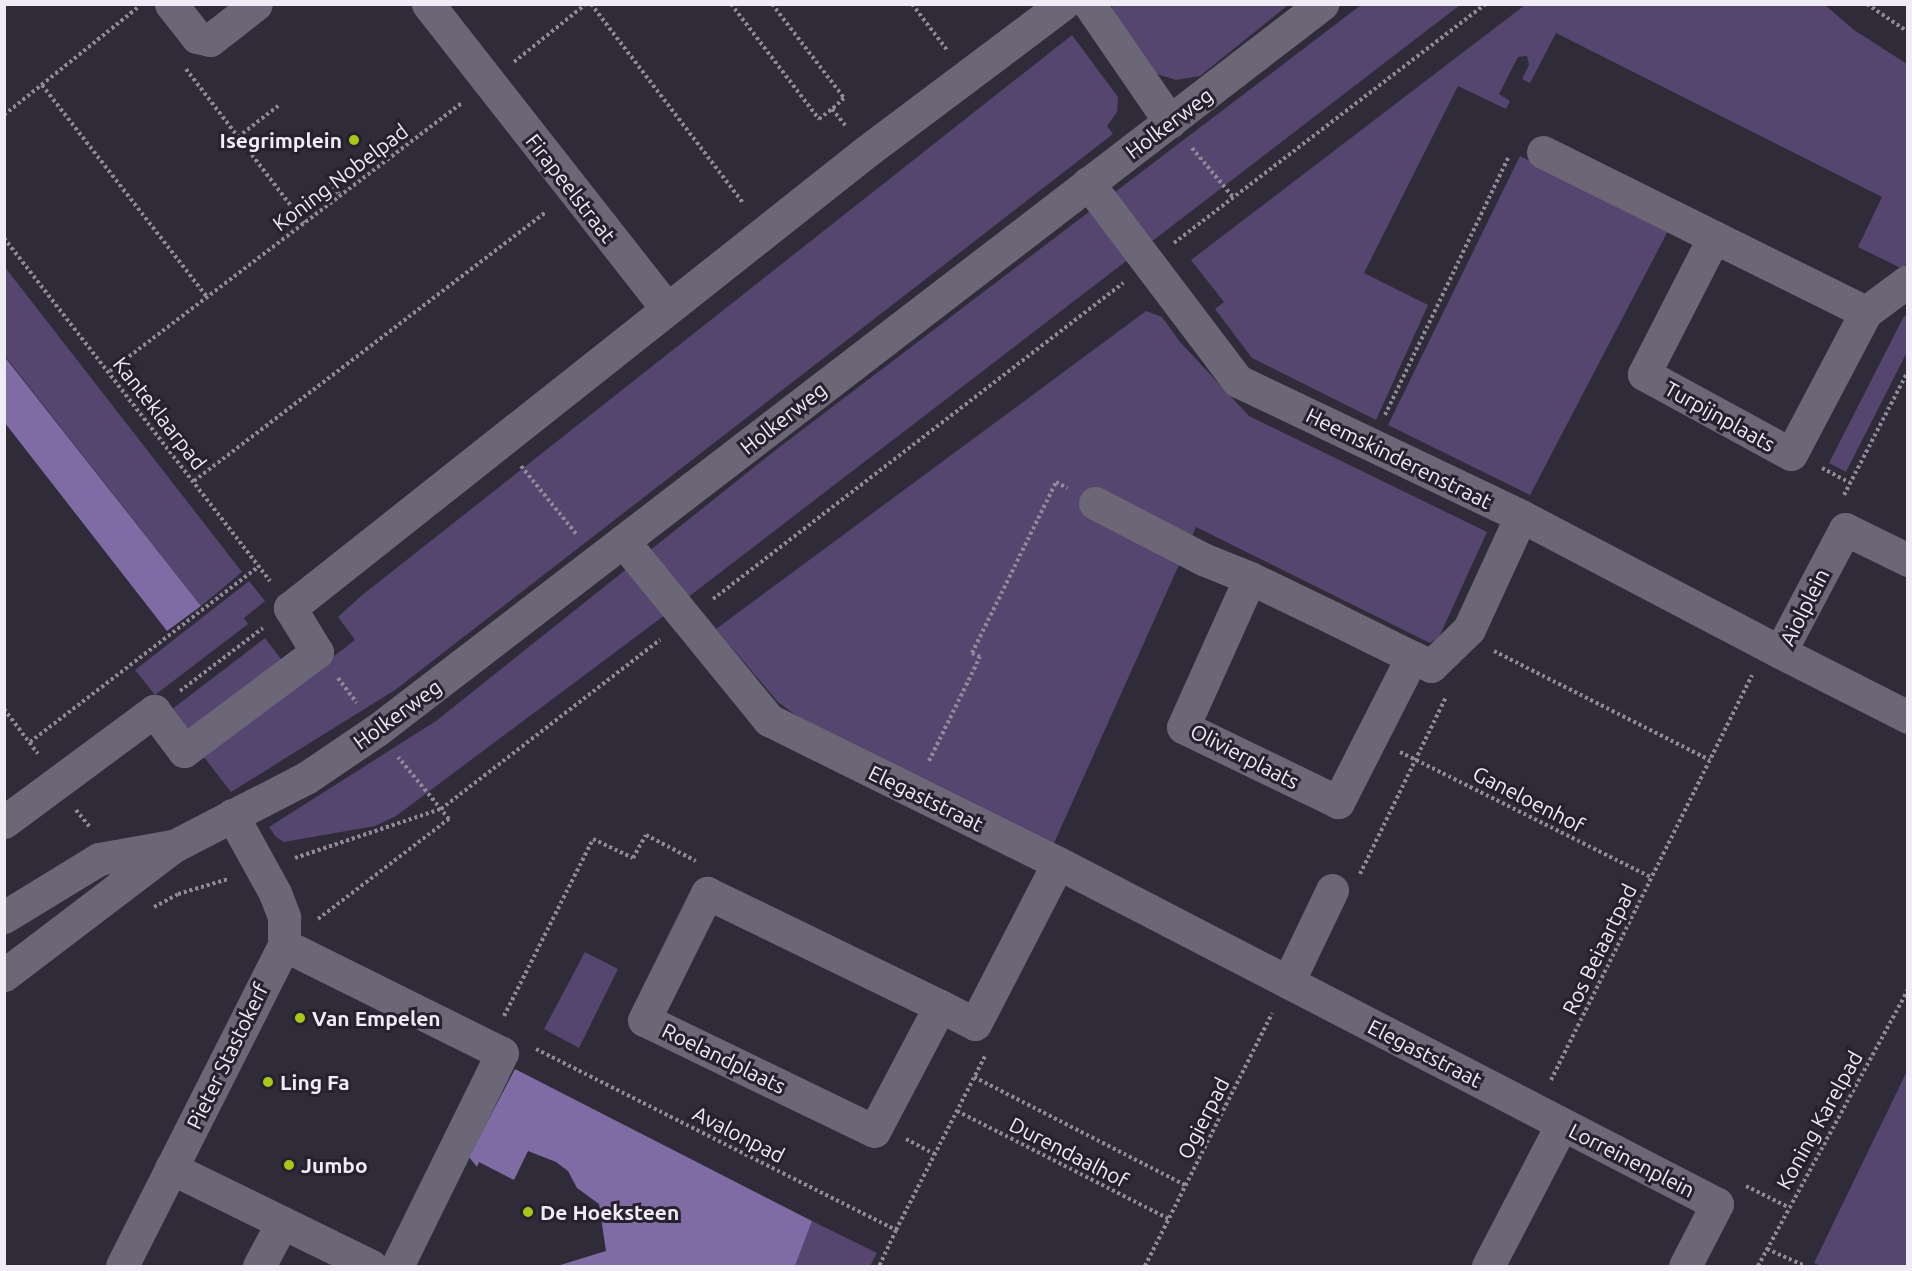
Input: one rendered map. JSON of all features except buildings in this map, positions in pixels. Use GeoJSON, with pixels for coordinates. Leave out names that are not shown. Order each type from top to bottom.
{"type":"FeatureCollection","features":[{"type":"Feature","properties":{"kind":"street"},"geometry":{"type":"LineString","coordinates":[[159,10],[197,37],[210,40],[256,4]]}},
{"type":"Feature","properties":{"kind":"street"},"geometry":{"type":"LineString","coordinates":[[428,4],[483,75]]}},
{"type":"Feature","properties":{"kind":"street"},"geometry":{"type":"LineString","coordinates":[[4,822],[154,711],[184,751],[317,652],[290,608],[666,308],[867,151],[1063,4]]}},
{"type":"Feature","properties":{"kind":"street"},"geometry":{"type":"LineString","coordinates":[[1089,4],[1170,122]]}},
{"type":"Feature","properties":{"kind":"street","name":"Holkerweg"},"geometry":{"type":"LineString","coordinates":[[4,975],[174,846],[232,814],[306,778],[377,730],[1322,4]]}},
{"type":"Feature","properties":{"kind":"street","name":"Firapeelstraat"},"geometry":{"type":"LineString","coordinates":[[483,75],[666,308]]}},
{"type":"Feature","properties":{"kind":"street"},"geometry":{"type":"LineString","coordinates":[[1543,152],[1866,312]]}},
{"type":"Feature","properties":{"kind":"street","name":"Heemskinderenstraat"},"geometry":{"type":"LineString","coordinates":[[1088,183],[1238,381],[1521,516],[1773,649]]}},
{"type":"Feature","properties":{"kind":"street","name":"Turpijnplaats"},"geometry":{"type":"LineString","coordinates":[[1714,237],[1644,374],[1791,454],[1866,312],[1908,281]]}},
{"type":"Feature","properties":{"kind":"street"},"geometry":{"type":"LineString","coordinates":[[1095,503],[1203,559],[1250,578],[1431,666],[1469,629],[1521,516]]}},
{"type":"Feature","properties":{"kind":"street","name":"Aiolplein"},"geometry":{"type":"LineString","coordinates":[[1908,560],[1845,529],[1773,649],[1908,717]]}},
{"type":"Feature","properties":{"kind":"street","name":"Elegaststraat"},"geometry":{"type":"LineString","coordinates":[[623,541],[769,720],[1058,863],[1549,1117]]}},
{"type":"Feature","properties":{"kind":"street","name":"Olivierplaats"},"geometry":{"type":"LineString","coordinates":[[1250,578],[1183,727],[1338,802],[1412,657]]}},
{"type":"Feature","properties":{"kind":"street"},"geometry":{"type":"LineString","coordinates":[[232,814],[284,917],[285,945],[502,1053],[397,1266]]}},
{"type":"Feature","properties":{"kind":"street","name":"Holkerweg"},"geometry":{"type":"LineString","coordinates":[[4,917],[99,859],[174,846]]}},
{"type":"Feature","properties":{"kind":"street","name":"Roelandplaats"},"geometry":{"type":"LineString","coordinates":[[940,1006],[874,1131],[644,1020],[707,893],[940,1006],[975,1024],[1058,863]]}},
{"type":"Feature","properties":{"kind":"street"},"geometry":{"type":"LineString","coordinates":[[1288,982],[1343,887]]}},
{"type":"Feature","properties":{"kind":"street","name":"Pieter Stastokerf"},"geometry":{"type":"LineString","coordinates":[[122,1266],[265,978],[285,945]]}},
{"type":"Feature","properties":{"kind":"street","name":"Lorreinenplein"},"geometry":{"type":"LineString","coordinates":[[1488,1266],[1549,1117],[1717,1204],[1684,1266]]}},
{"type":"Feature","properties":{"kind":"street"},"geometry":{"type":"LineString","coordinates":[[171,1168],[281,1225],[371,1266]]}},
{"type":"Feature","properties":{"kind":"street"},"geometry":{"type":"LineString","coordinates":[[259,1266],[281,1225]]}},
{"type":"Feature","properties":{"kind":"path","name":"Koning Nobelpad"},"geometry":{"type":"LineString","coordinates":[[110,371],[340,196],[483,75],[586,4]]}},
{"type":"Feature","properties":{"kind":"path"},"geometry":{"type":"LineString","coordinates":[[591,4],[765,231]]}},
{"type":"Feature","properties":{"kind":"path"},"geometry":{"type":"LineString","coordinates":[[731,4],[819,118],[844,98],[772,4]]}},
{"type":"Feature","properties":{"kind":"path"},"geometry":{"type":"LineString","coordinates":[[912,4],[967,76]]}},
{"type":"Feature","properties":{"kind":"path"},"geometry":{"type":"LineString","coordinates":[[145,912],[178,894],[441,809],[1233,196],[1485,4]]}},
{"type":"Feature","properties":{"kind":"path"},"geometry":{"type":"LineString","coordinates":[[1867,4],[1908,32]]}},
{"type":"Feature","properties":{"kind":"path"},"geometry":{"type":"LineString","coordinates":[[4,115],[141,6],[159,10]]}},
{"type":"Feature","properties":{"kind":"path"},"geometry":{"type":"LineString","coordinates":[[182,63],[304,223]]}},
{"type":"Feature","properties":{"kind":"path"},"geometry":{"type":"LineString","coordinates":[[42,85],[207,297]]}},
{"type":"Feature","properties":{"kind":"path"},"geometry":{"type":"LineString","coordinates":[[238,137],[278,106]]}},
{"type":"Feature","properties":{"kind":"path"},"geometry":{"type":"LineString","coordinates":[[832,109],[867,151]]}},
{"type":"Feature","properties":{"kind":"path"},"geometry":{"type":"LineString","coordinates":[[1170,122],[1233,196]]}},
{"type":"Feature","properties":{"kind":"path"},"geometry":{"type":"LineString","coordinates":[[1371,444],[1517,140],[1543,152]]}},
{"type":"Feature","properties":{"kind":"path"},"geometry":{"type":"LineString","coordinates":[[330,181],[340,196]]}},
{"type":"Feature","properties":{"kind":"path"},"geometry":{"type":"LineString","coordinates":[[194,481],[573,190]]}},
{"type":"Feature","properties":{"kind":"path","name":"Kanteklaarpad"},"geometry":{"type":"LineString","coordinates":[[4,238],[110,371],[290,608]]}},
{"type":"Feature","properties":{"kind":"path"},"geometry":{"type":"LineString","coordinates":[[499,440],[598,562]]}},
{"type":"Feature","properties":{"kind":"path"},"geometry":{"type":"LineString","coordinates":[[914,792],[980,657],[972,653],[1056,482],[1095,503]]}},
{"type":"Feature","properties":{"kind":"path"},"geometry":{"type":"LineString","coordinates":[[4,709],[30,742],[259,566]]}},
{"type":"Feature","properties":{"kind":"path"},"geometry":{"type":"LineString","coordinates":[[154,711],[290,608]]}},
{"type":"Feature","properties":{"kind":"path"},"geometry":{"type":"LineString","coordinates":[[1469,629],[1473,641],[1710,760]]}},
{"type":"Feature","properties":{"kind":"path","name":"Ros Beiaartpad"},"geometry":{"type":"LineString","coordinates":[[1549,1117],[1652,877],[1710,760],[1773,649]]}},
{"type":"Feature","properties":{"kind":"path"},"geometry":{"type":"LineString","coordinates":[[317,652],[364,711]]}},
{"type":"Feature","properties":{"kind":"path"},"geometry":{"type":"LineString","coordinates":[[1343,887],[1416,759],[1447,695]]}},
{"type":"Feature","properties":{"kind":"path"},"geometry":{"type":"LineString","coordinates":[[285,945],[449,819],[392,749]]}},
{"type":"Feature","properties":{"kind":"path","name":"Ganeloenhof"},"geometry":{"type":"LineString","coordinates":[[1393,749],[1652,877]]}},
{"type":"Feature","properties":{"kind":"path","name":"Ogierpad"},"geometry":{"type":"LineString","coordinates":[[1144,1266],[1288,982]]}},
{"type":"Feature","properties":{"kind":"path","name":"Koning Karelpad"},"geometry":{"type":"LineString","coordinates":[[1758,1266],[1908,990]]}},
{"type":"Feature","properties":{"kind":"path","name":"Avalonpad"},"geometry":{"type":"LineString","coordinates":[[534,1048],[896,1230],[879,1266]]}},
{"type":"Feature","properties":{"kind":"path","name":"Durendaalhof"},"geometry":{"type":"LineString","coordinates":[[974,1077],[1185,1185]]}},
{"type":"Feature","properties":{"kind":"path","name":"Durendaalhof"},"geometry":{"type":"LineString","coordinates":[[957,1111],[1169,1219]]}},
{"type":"Feature","properties":{"kind":"path"},"geometry":{"type":"LineString","coordinates":[[1767,1248],[1804,1266]]}},
{"type":"Feature","properties":{"kind":"shaded area"},"geometry":{"type":"Polygon","coordinates":[[[1112,4],[1288,5],[1200,76],[1176,80],[1157,74],[1114,22],[1112,4]]]}},
{"type":"Feature","properties":{"kind":"shaded area"},"geometry":{"type":"Polygon","coordinates":[[[1361,5],[1460,5],[657,621],[396,816],[375,826],[284,842],[276,837],[269,827],[436,721],[777,449],[1361,5]]]}},
{"type":"Feature","properties":{"kind":"shaded area"},"geometry":{"type":"Polygon","coordinates":[[[1525,5],[1825,5],[1854,30],[1907,64],[1908,260],[1903,269],[1858,247],[1882,197],[1556,33],[1530,83],[1522,79],[1529,65],[1527,56],[1518,57],[1499,94],[1510,101],[1506,109],[1458,86],[1364,273],[1428,305],[1376,420],[1252,358],[1215,309],[1224,302],[1191,260],[1525,5]]]}},
{"type":"Feature","properties":{"kind":"shaded area"},"geometry":{"type":"Polygon","coordinates":[[[1072,35],[1118,97],[1117,112],[1107,126],[1113,134],[395,690],[231,792],[203,756],[355,640],[338,617],[361,596],[1072,35]]]}},
{"type":"Feature","properties":{"kind":"shaded area"},"geometry":{"type":"Polygon","coordinates":[[[1520,156],[1668,231],[1530,495],[1388,425],[1520,156]]]}},
{"type":"Feature","properties":{"kind":"shaded area"},"geometry":{"type":"Polygon","coordinates":[[[4,266],[242,572],[201,606],[5,356],[4,266]]]}},
{"type":"Feature","properties":{"kind":"shaded area"},"geometry":{"type":"Polygon","coordinates":[[[1146,311],[1162,317],[1180,342],[1249,416],[1487,532],[1439,637],[1430,643],[1196,527],[1054,843],[802,720],[778,702],[716,629],[1146,311]]]}},
{"type":"Feature","properties":{"kind":"shaded area"},"geometry":{"type":"Polygon","coordinates":[[[1904,316],[1907,317],[1907,352],[1846,472],[1829,463],[1904,316]]]}},
{"type":"Feature","properties":{"kind":"shaded area"},"geometry":{"type":"Polygon","coordinates":[[[4,356],[201,606],[167,631],[5,423],[4,356]]]}},
{"type":"Feature","properties":{"kind":"shaded area"},"geometry":{"type":"Polygon","coordinates":[[[249,581],[265,601],[244,618],[248,624],[155,695],[135,670],[249,581]]]}},
{"type":"Feature","properties":{"kind":"shaded area"},"geometry":{"type":"Polygon","coordinates":[[[265,638],[284,663],[190,736],[171,710],[265,638]]]}},
{"type":"Feature","properties":{"kind":"shaded area"},"geometry":{"type":"Polygon","coordinates":[[[585,952],[618,969],[579,1048],[544,1029],[585,952]]]}},
{"type":"Feature","properties":{"kind":"shaded area"},"geometry":{"type":"Polygon","coordinates":[[[515,1069],[812,1221],[795,1266],[557,1266],[606,1251],[599,1204],[577,1188],[568,1171],[556,1162],[528,1151],[514,1180],[479,1162],[477,1167],[469,1157],[515,1069]]]}},
{"type":"Feature","properties":{"kind":"shaded area"},"geometry":{"type":"Polygon","coordinates":[[[1907,1071],[1907,1266],[1821,1266],[1814,1263],[1907,1071]]]}},
{"type":"Feature","properties":{"kind":"shaded area"},"geometry":{"type":"Polygon","coordinates":[[[812,1221],[877,1253],[870,1266],[795,1266],[812,1221]]]}},
{"type":"Feature","properties":{"kind":"place","name":"Isegrimplein"},"geometry":{"type":"Point","coordinates":[354,140]}},
{"type":"Feature","properties":{"kind":"place","name":"Van Empelen"},"geometry":{"type":"Point","coordinates":[300,1018]}},
{"type":"Feature","properties":{"kind":"place","name":"Ling Fa"},"geometry":{"type":"Point","coordinates":[268,1082]}},
{"type":"Feature","properties":{"kind":"place","name":"Jumbo"},"geometry":{"type":"Point","coordinates":[289,1165]}},
{"type":"Feature","properties":{"kind":"place","name":"De Hoeksteen"},"geometry":{"type":"Point","coordinates":[528,1212]}}]}
